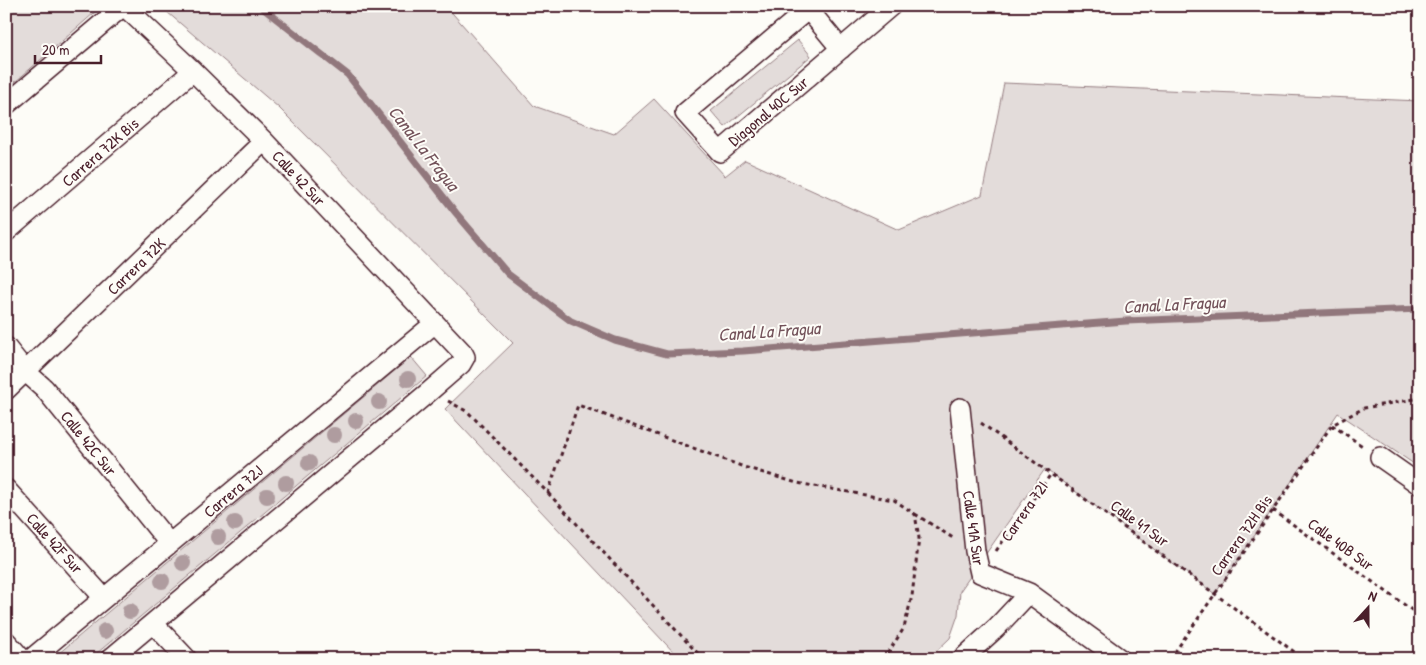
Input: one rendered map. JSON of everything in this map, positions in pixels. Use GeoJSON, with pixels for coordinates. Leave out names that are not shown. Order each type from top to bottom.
{"type":"FeatureCollection","features":[{"type":"Feature","properties":{"kind":"street","name":"Calle 42 Sur"},"geometry":{"type":"LineString","coordinates":[[123,6],[194,71],[264,141],[463,353],[465,358],[461,364],[430,391]]}},
{"type":"Feature","properties":{"kind":"street"},"geometry":{"type":"LineString","coordinates":[[6,105],[123,6]]}},
{"type":"Feature","properties":{"kind":"street","name":"Diagonal 40C Sur"},"geometry":{"type":"LineString","coordinates":[[841,49],[810,8],[685,113],[720,152],[841,49],[891,6]]}},
{"type":"Feature","properties":{"kind":"street","name":"Carrera 72K Bis"},"geometry":{"type":"LineString","coordinates":[[6,232],[194,71]]}},
{"type":"Feature","properties":{"kind":"street","name":"Carrera 72K"},"geometry":{"type":"LineString","coordinates":[[6,390],[264,141]]}},
{"type":"Feature","properties":{"kind":"street","name":"Carrera 72J"},"geometry":{"type":"LineString","coordinates":[[31,659],[435,323]]}},
{"type":"Feature","properties":{"kind":"street","name":"Calle 42C Sur"},"geometry":{"type":"LineString","coordinates":[[6,347],[26,372],[44,388],[169,543]]}},
{"type":"Feature","properties":{"kind":"street"},"geometry":{"type":"LineString","coordinates":[[110,659],[430,391]]}},
{"type":"Feature","properties":{"kind":"street","name":"Calle 41A Sur"},"geometry":{"type":"LineString","coordinates":[[960,408],[975,551],[980,573],[1030,592],[1120,659]]}},
{"type":"Feature","properties":{"kind":"street"},"geometry":{"type":"LineString","coordinates":[[1380,457],[1420,485]]}},
{"type":"Feature","properties":{"kind":"street","name":"Calle 42F Sur"},"geometry":{"type":"LineString","coordinates":[[6,489],[104,598]]}},
{"type":"Feature","properties":{"kind":"street"},"geometry":{"type":"LineString","coordinates":[[962,659],[996,628],[1030,592]]}},
{"type":"Feature","properties":{"kind":"street"},"geometry":{"type":"LineString","coordinates":[[152,623],[187,659]]}},
{"type":"Feature","properties":{"kind":"street"},"geometry":{"type":"LineString","coordinates":[[6,641],[22,659]]}},
{"type":"Feature","properties":{"kind":"path"},"geometry":{"type":"LineString","coordinates":[[430,391],[468,412],[548,492],[703,659]]}},
{"type":"Feature","properties":{"kind":"path"},"geometry":{"type":"LineString","coordinates":[[1380,457],[1332,425],[1364,408],[1420,398]]}},
{"type":"Feature","properties":{"kind":"path"},"geometry":{"type":"LineString","coordinates":[[548,492],[578,405],[744,467],[797,482],[894,500],[975,551]]}},
{"type":"Feature","properties":{"kind":"path","name":"Calle 41 Sur"},"geometry":{"type":"LineString","coordinates":[[960,408],[1304,659]]}},
{"type":"Feature","properties":{"kind":"path","name":"Carrera 72H Bis"},"geometry":{"type":"LineString","coordinates":[[1170,659],[1332,425]]}},
{"type":"Feature","properties":{"kind":"path","name":"Carrera 72I"},"geometry":{"type":"LineString","coordinates":[[980,573],[1051,474]]}},
{"type":"Feature","properties":{"kind":"path","name":"Calle 40B Sur"},"geometry":{"type":"LineString","coordinates":[[1273,510],[1420,616]]}},
{"type":"Feature","properties":{"kind":"path"},"geometry":{"type":"LineString","coordinates":[[884,659],[904,628],[912,596],[919,538],[914,514]]}},
{"type":"Feature","properties":{"kind":"shaded area"},"geometry":{"type":"Polygon","coordinates":[[[6,6],[102,6],[6,90],[6,6]]]}},
{"type":"Feature","properties":{"kind":"shaded area"},"geometry":{"type":"Polygon","coordinates":[[[160,6],[446,6],[534,106],[614,134],[654,99],[725,176],[745,160],[899,230],[982,195],[1004,83],[1420,101],[1420,468],[1338,413],[1215,594],[1045,469],[960,591],[958,615],[950,638],[928,659],[680,659],[445,409],[513,343],[279,108],[160,6]]]}},
{"type":"Feature","properties":{"kind":"shaded area"},"geometry":{"type":"Polygon","coordinates":[[[798,40],[811,56],[725,127],[711,111],[798,40]]]}},
{"type":"Feature","properties":{"kind":"shaded area"},"geometry":{"type":"Polygon","coordinates":[[[411,357],[427,376],[90,659],[52,659],[411,357]]]}},
{"type":"Feature","properties":{"kind":"waterway","name":"Canal La Fragua"},"geometry":{"type":"LineString","coordinates":[[260,6],[348,75],[456,213],[508,274],[571,321],[615,340],[667,354],[743,351],[1126,321],[1420,309]]}}]}
